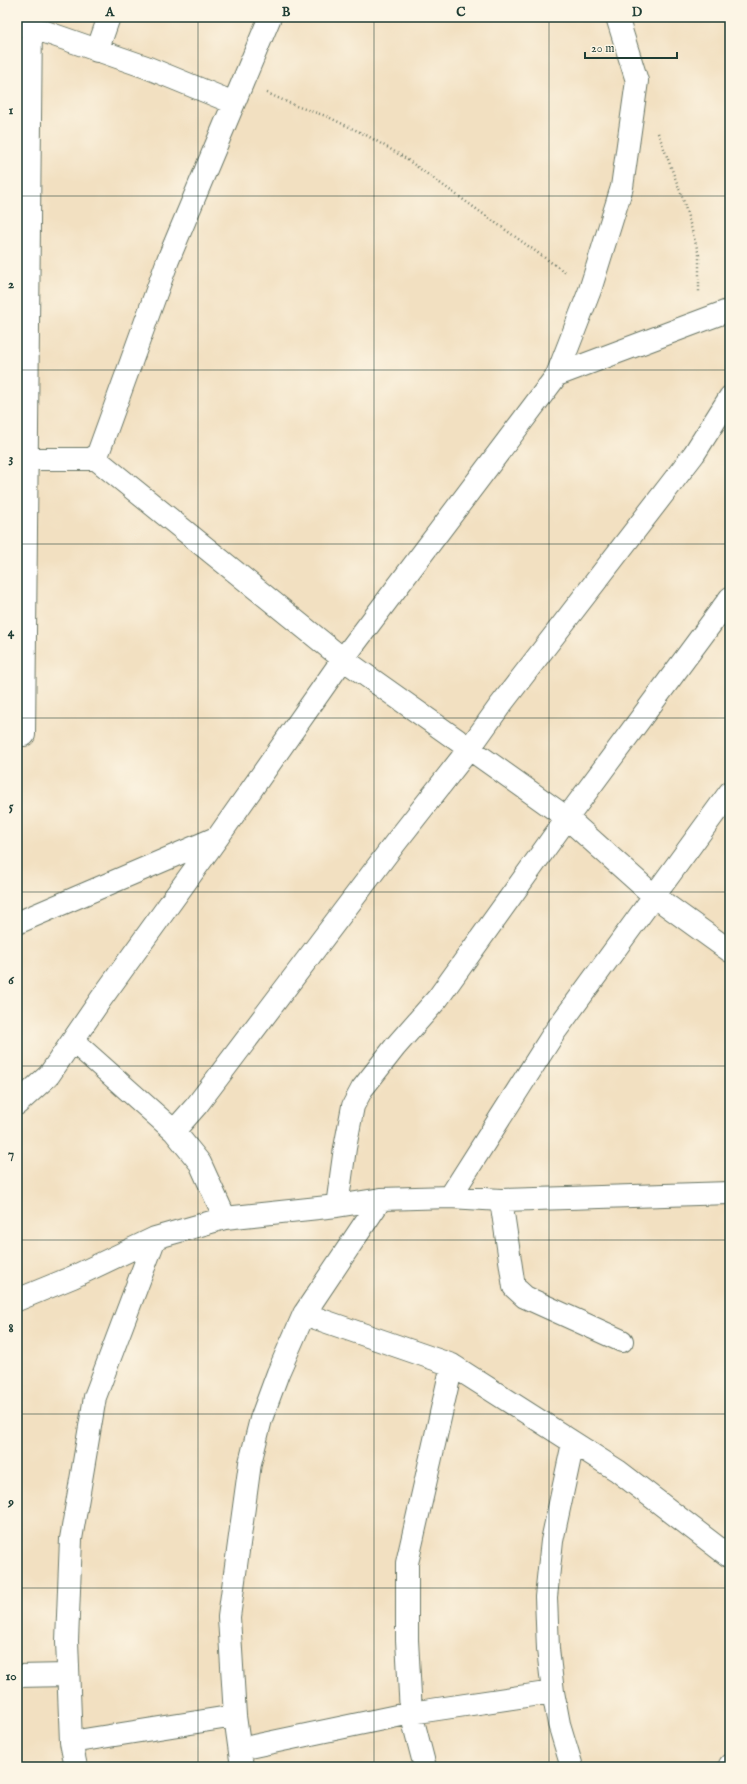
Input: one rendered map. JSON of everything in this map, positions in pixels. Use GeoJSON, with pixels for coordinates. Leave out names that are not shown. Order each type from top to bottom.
{"type":"FeatureCollection","features":[{"type":"Feature","properties":{"kind":"street"},"geometry":{"type":"LineString","coordinates":[[97,51],[109,17]]}},
{"type":"Feature","properties":{"kind":"street"},"geometry":{"type":"LineString","coordinates":[[96,459],[168,260],[270,17]]}},
{"type":"Feature","properties":{"kind":"street"},"geometry":{"type":"LineString","coordinates":[[17,1104],[48,1075],[100,999],[218,837],[343,659],[557,375],[590,290],[622,187],[637,81],[617,17]]}},
{"type":"Feature","properties":{"kind":"street"},"geometry":{"type":"LineString","coordinates":[[24,735],[22,459],[26,23],[97,51],[146,67],[234,102]]}},
{"type":"Feature","properties":{"kind":"street"},"geometry":{"type":"LineString","coordinates":[[557,375],[730,310]]}},
{"type":"Feature","properties":{"kind":"street"},"geometry":{"type":"LineString","coordinates":[[174,1131],[197,1105],[396,842],[469,749],[518,682],[694,454],[730,397]]}},
{"type":"Feature","properties":{"kind":"street"},"geometry":{"type":"LineString","coordinates":[[22,459],[96,459],[343,659],[567,818],[654,896],[730,951]]}},
{"type":"Feature","properties":{"kind":"street"},"geometry":{"type":"LineString","coordinates":[[337,1206],[345,1148],[353,1106],[362,1089],[395,1047],[438,998],[567,818],[730,598]]}},
{"type":"Feature","properties":{"kind":"street"},"geometry":{"type":"LineString","coordinates":[[450,1197],[554,1034],[730,792]]}},
{"type":"Feature","properties":{"kind":"street"},"geometry":{"type":"LineString","coordinates":[[17,923],[218,837]]}},
{"type":"Feature","properties":{"kind":"street"},"geometry":{"type":"LineString","coordinates":[[73,1040],[174,1131],[200,1163],[225,1218]]}},
{"type":"Feature","properties":{"kind":"street"},"geometry":{"type":"LineString","coordinates":[[17,1300],[73,1277],[155,1238],[225,1218],[337,1206],[381,1199],[450,1197],[501,1200],[730,1193]]}},
{"type":"Feature","properties":{"kind":"street"},"geometry":{"type":"LineString","coordinates":[[381,1199],[304,1314],[278,1373],[261,1419],[250,1463],[229,1617],[235,1716],[241,1758],[411,1713],[553,1692]]}},
{"type":"Feature","properties":{"kind":"street"},"geometry":{"type":"LineString","coordinates":[[501,1200],[514,1287],[525,1297],[622,1341]]}},
{"type":"Feature","properties":{"kind":"street"},"geometry":{"type":"LineString","coordinates":[[76,1767],[71,1742],[67,1641],[72,1539],[95,1397],[155,1238]]}},
{"type":"Feature","properties":{"kind":"street"},"geometry":{"type":"LineString","coordinates":[[304,1314],[452,1365],[618,1471],[730,1557]]}},
{"type":"Feature","properties":{"kind":"street"},"geometry":{"type":"LineString","coordinates":[[424,1767],[411,1713],[407,1640],[407,1563],[452,1365]]}},
{"type":"Feature","properties":{"kind":"street"},"geometry":{"type":"LineString","coordinates":[[572,1767],[559,1724],[553,1692],[548,1649],[546,1597],[552,1541],[573,1443]]}},
{"type":"Feature","properties":{"kind":"street"},"geometry":{"type":"LineString","coordinates":[[17,1676],[68,1675]]}},
{"type":"Feature","properties":{"kind":"street"},"geometry":{"type":"LineString","coordinates":[[71,1742],[235,1716]]}},
{"type":"Feature","properties":{"kind":"path"},"geometry":{"type":"LineString","coordinates":[[243,82],[296,106],[326,116],[366,135],[402,156],[590,290]]}},
{"type":"Feature","properties":{"kind":"path"},"geometry":{"type":"LineString","coordinates":[[657,131],[682,196],[698,255],[700,322]]}}]}
